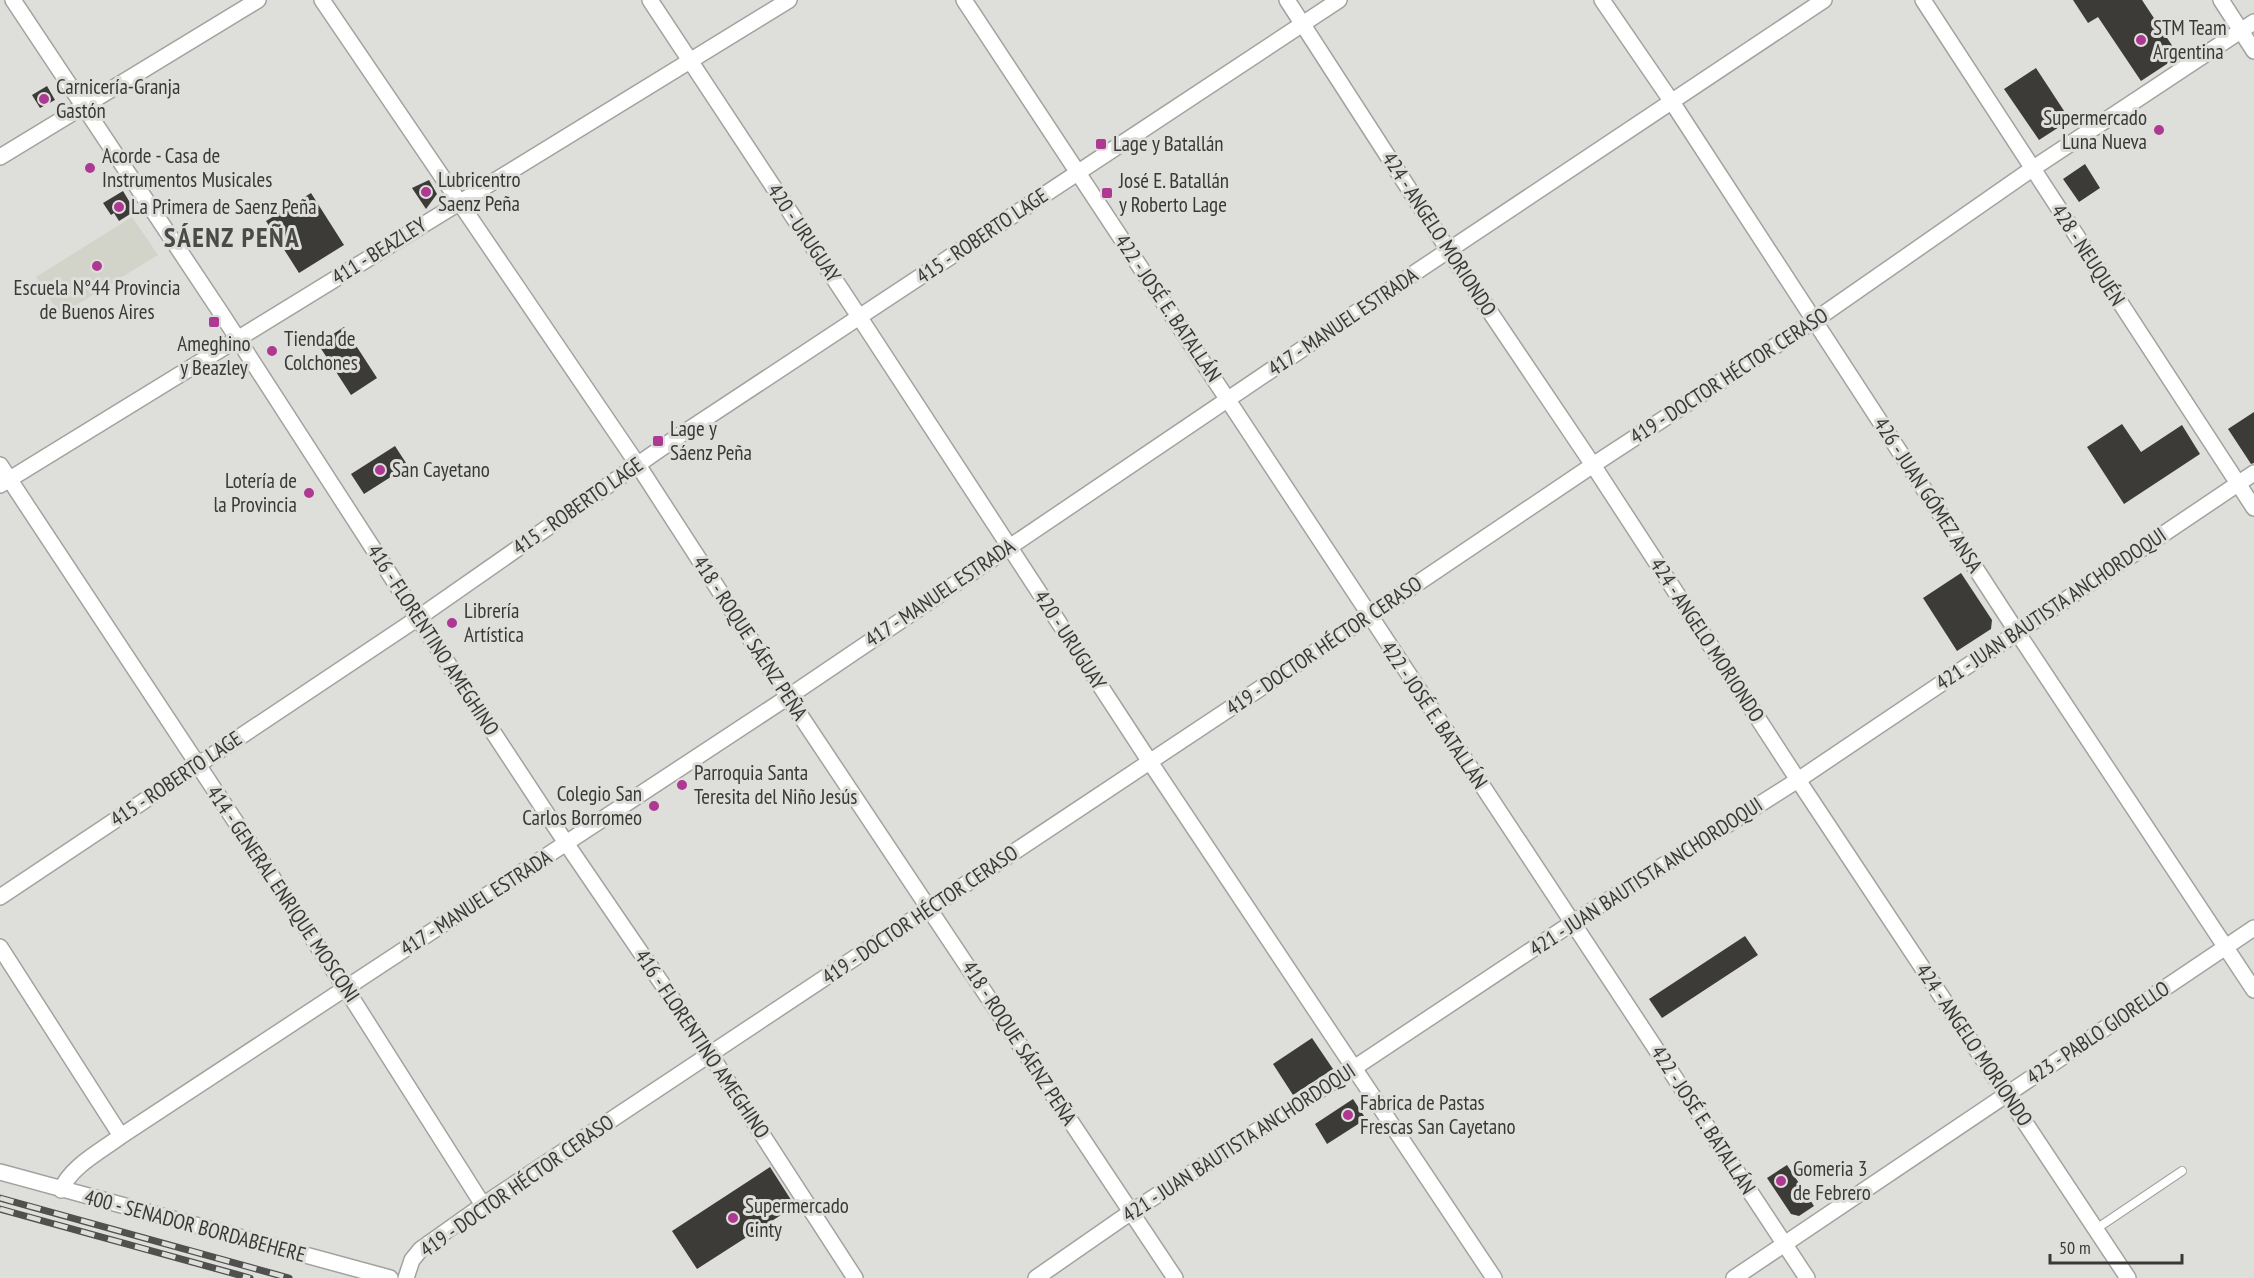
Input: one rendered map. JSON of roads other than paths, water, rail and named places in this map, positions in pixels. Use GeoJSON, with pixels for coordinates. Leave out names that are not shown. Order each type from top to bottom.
{"type":"FeatureCollection","features":[{"type":"Feature","properties":{"kind":"street","name":"416 - FLORENTINO AMEGHINO"},"geometry":{"type":"LineString","coordinates":[[13,0],[238,339],[566,843],[710,1054],[855,1278]]}},
{"type":"Feature","properties":{"kind":"street"},"geometry":{"type":"LineString","coordinates":[[0,157],[258,0]]}},
{"type":"Feature","properties":{"kind":"street","name":"418 - ROQUE SÁENZ PEÑA"},"geometry":{"type":"LineString","coordinates":[[322,0],[638,465],[788,697],[1175,1278]]}},
{"type":"Feature","properties":{"kind":"street","name":"420 - URUGUAY"},"geometry":{"type":"LineString","coordinates":[[650,0],[1149,762],[1494,1278]]}},
{"type":"Feature","properties":{"kind":"street","name":"411 - BEAZLEY"},"geometry":{"type":"LineString","coordinates":[[5,482],[789,0]]}},
{"type":"Feature","properties":{"kind":"street","name":"422 - JOSÉ E. BATALLÁN"},"geometry":{"type":"LineString","coordinates":[[964,0],[1807,1278]]}},
{"type":"Feature","properties":{"kind":"street","name":"424 - ANGELO MORIONDO"},"geometry":{"type":"LineString","coordinates":[[1287,0],[1797,780],[2128,1278]]}},
{"type":"Feature","properties":{"kind":"street","name":"415 - ROBERTO LAGE"},"geometry":{"type":"LineString","coordinates":[[0,897],[418,618],[674,440],[1339,0]]}},
{"type":"Feature","properties":{"kind":"street","name":"426 - JUAN GÓMEZ ANSA"},"geometry":{"type":"LineString","coordinates":[[1602,0],[1672,102],[2017,632],[2254,990]]}},
{"type":"Feature","properties":{"kind":"street","name":"417 - MANUEL ESTRADA"},"geometry":{"type":"LineString","coordinates":[[61,1190],[65,1180],[72,1173],[122,1136],[788,697],[1009,546],[1824,0]]}},
{"type":"Feature","properties":{"kind":"street","name":"428 - NEUQUÉN"},"geometry":{"type":"LineString","coordinates":[[1923,0],[2254,508]]}},
{"type":"Feature","properties":{"kind":"street"},"geometry":{"type":"LineString","coordinates":[[2221,0],[2254,51]]}},
{"type":"Feature","properties":{"kind":"street","name":"419 - DOCTOR HÉCTOR CERASO"},"geometry":{"type":"LineString","coordinates":[[406,1278],[412,1260],[421,1249],[483,1205],[931,909],[1593,465],[1815,320],[2032,169],[2254,22]]}},
{"type":"Feature","properties":{"kind":"street","name":"414 - GENERAL ENRIQUE MOSCONI"},"geometry":{"type":"LineString","coordinates":[[0,465],[5,482],[346,989],[483,1205]]}},
{"type":"Feature","properties":{"kind":"street","name":"421 - JUAN BAUTISTA ANCHORDOQUI"},"geometry":{"type":"LineString","coordinates":[[1036,1278],[1131,1212],[1572,923],[1797,780],[2254,473]]}},
{"type":"Feature","properties":{"kind":"street","name":"423 - PABLO GIORELLO"},"geometry":{"type":"LineString","coordinates":[[1734,1278],[2254,928]]}},
{"type":"Feature","properties":{"kind":"street"},"geometry":{"type":"LineString","coordinates":[[0,947],[122,1136]]}},
{"type":"Feature","properties":{"kind":"street","name":"400 - SENADOR BORDABEHERE"},"geometry":{"type":"LineString","coordinates":[[0,1172],[390,1278]]}},
{"type":"Feature","properties":{"kind":"lane"},"geometry":{"type":"LineString","coordinates":[[2096,1229],[2182,1171]]}},
{"type":"Feature","properties":{"kind":"railway"},"geometry":{"type":"LineString","coordinates":[[0,1198],[289,1278]]}},
{"type":"Feature","properties":{"kind":"railway"},"geometry":{"type":"LineString","coordinates":[[0,1209],[250,1278]]}},
{"type":"Feature","properties":{"kind":"place","name":"STM Team Argentina"},"geometry":{"type":"Point","coordinates":[2141,40]}},
{"type":"Feature","properties":{"kind":"place","name":"Carnicería-Granja Gastón"},"geometry":{"type":"Point","coordinates":[44,99]}},
{"type":"Feature","properties":{"kind":"place","name":"Supermercado Luna Nueva"},"geometry":{"type":"Point","coordinates":[2159,130]}},
{"type":"Feature","properties":{"kind":"place","name":"Lage y Batallán"},"geometry":{"type":"Point","coordinates":[1101,144]}},
{"type":"Feature","properties":{"kind":"place","name":"Acorde - Casa de Instrumentos Musicales"},"geometry":{"type":"Point","coordinates":[90,168]}},
{"type":"Feature","properties":{"kind":"place","name":"Lubricentro Saenz Peña"},"geometry":{"type":"Point","coordinates":[426,192]}},
{"type":"Feature","properties":{"kind":"place","name":"José E. Batallán y Roberto Lage"},"geometry":{"type":"Point","coordinates":[1107,193]}},
{"type":"Feature","properties":{"kind":"place","name":"La Primera de Saenz Peña"},"geometry":{"type":"Point","coordinates":[119,207]}},
{"type":"Feature","properties":{"kind":"place","name":"Escuela N°44 Provincia de Buenos Aires"},"geometry":{"type":"Point","coordinates":[97,266]}},
{"type":"Feature","properties":{"kind":"place","name":"Ameghino y Beazley"},"geometry":{"type":"Point","coordinates":[214,322]}},
{"type":"Feature","properties":{"kind":"place","name":"Tienda de Colchones"},"geometry":{"type":"Point","coordinates":[272,351]}},
{"type":"Feature","properties":{"kind":"place","name":"Lage y Sáenz Peña"},"geometry":{"type":"Point","coordinates":[658,441]}},
{"type":"Feature","properties":{"kind":"place","name":"San Cayetano"},"geometry":{"type":"Point","coordinates":[380,470]}},
{"type":"Feature","properties":{"kind":"place","name":"Lotería de la Provincia"},"geometry":{"type":"Point","coordinates":[309,493]}},
{"type":"Feature","properties":{"kind":"place","name":"Librería Artística"},"geometry":{"type":"Point","coordinates":[452,623]}},
{"type":"Feature","properties":{"kind":"place","name":"Parroquia Santa Teresita del Niño Jesús"},"geometry":{"type":"Point","coordinates":[682,785]}},
{"type":"Feature","properties":{"kind":"place","name":"Colegio San Carlos Borromeo"},"geometry":{"type":"Point","coordinates":[654,806]}},
{"type":"Feature","properties":{"kind":"place","name":"Fabrica de Pastas Frescas San Cayetano"},"geometry":{"type":"Point","coordinates":[1348,1115]}},
{"type":"Feature","properties":{"kind":"place","name":"Gomeria 3 de Febrero"},"geometry":{"type":"Point","coordinates":[1781,1181]}},
{"type":"Feature","properties":{"kind":"place","name":"Supermercado Cinty"},"geometry":{"type":"Point","coordinates":[733,1218]}},
{"type":"Feature","properties":{"kind":"district","name":"SÁENZ PEÑA"},"geometry":{"type":"Point","coordinates":[232,238]}}]}
